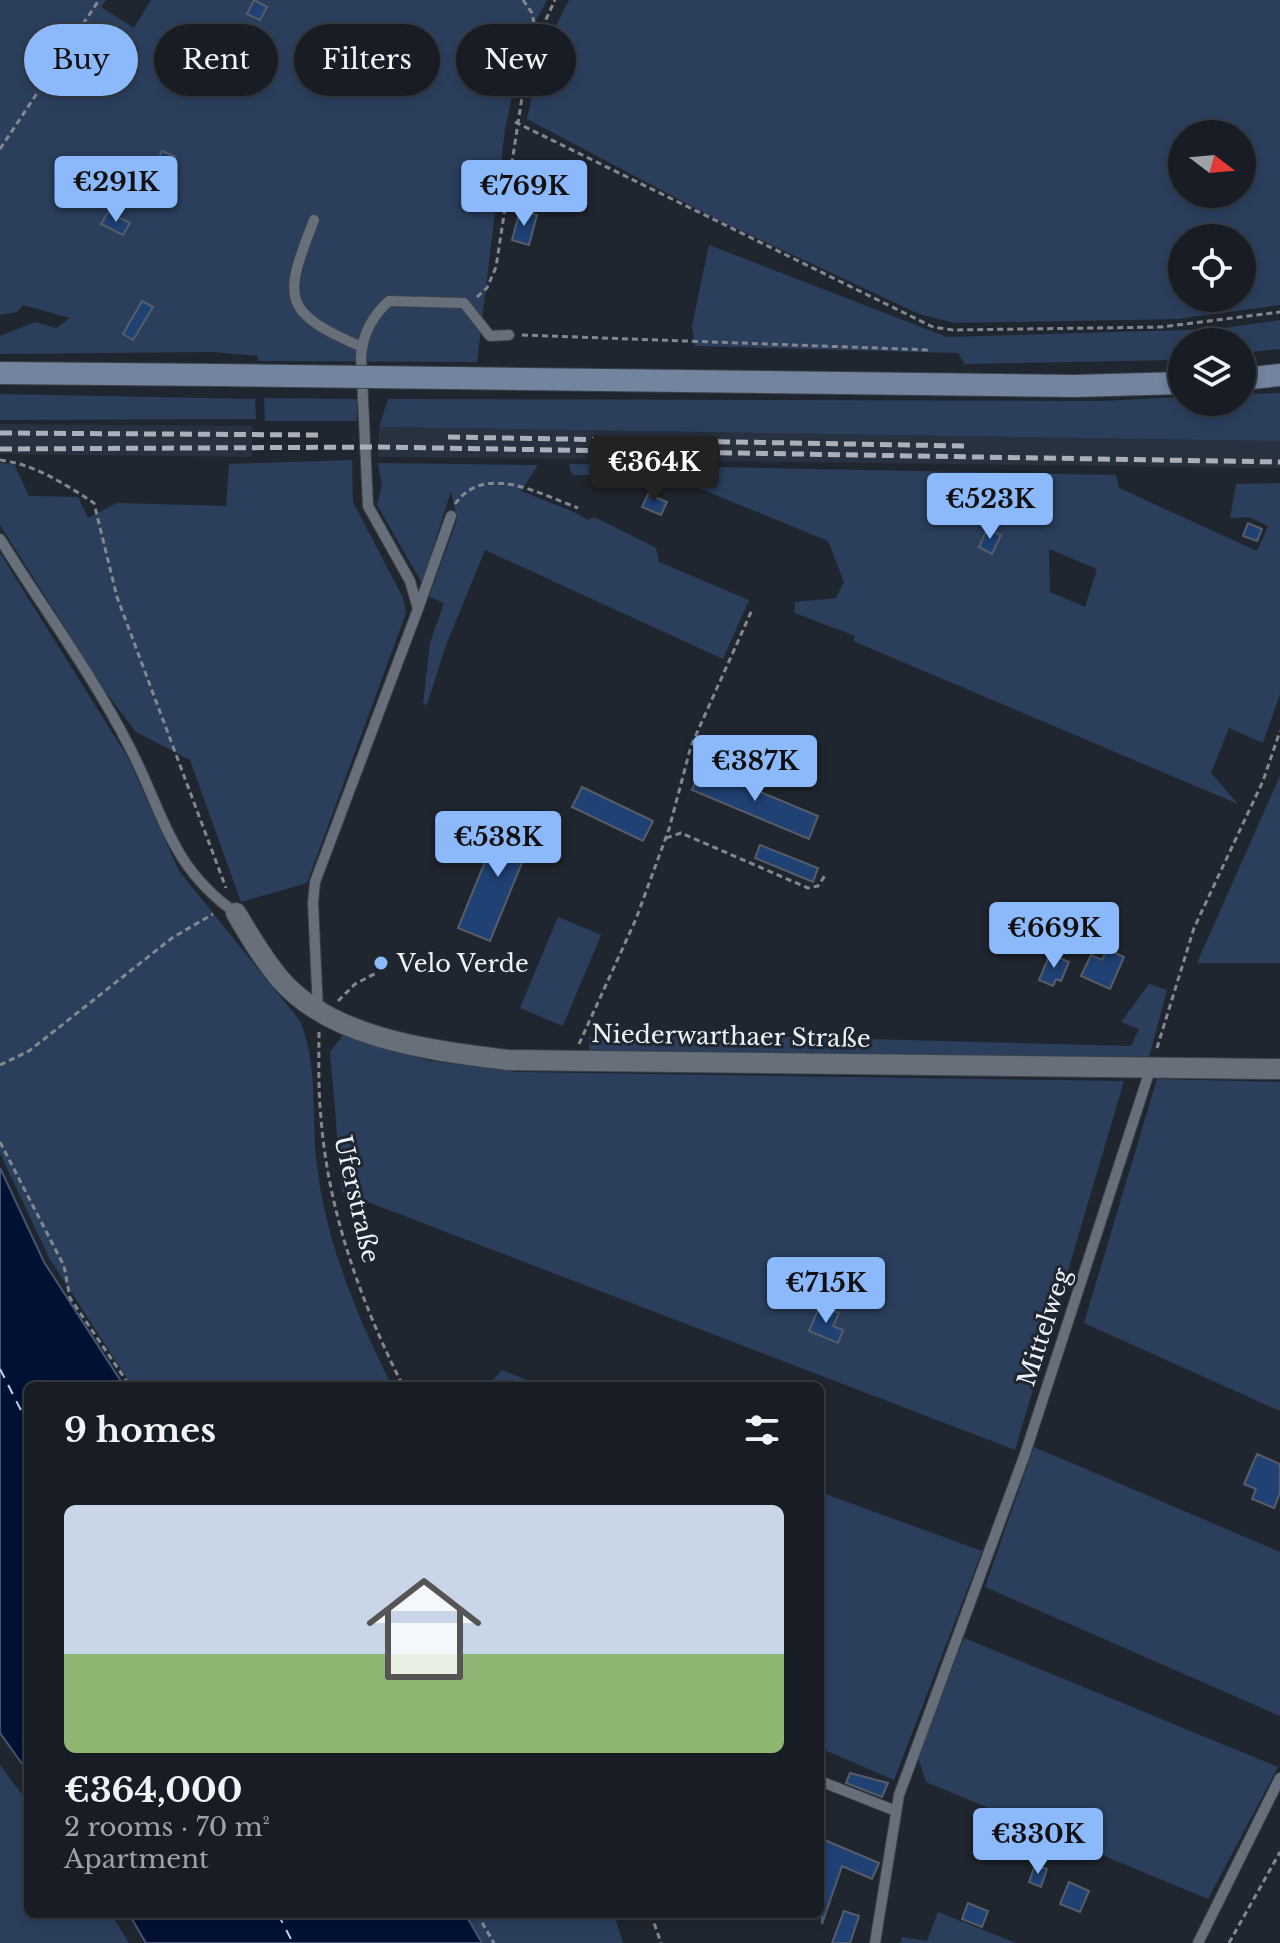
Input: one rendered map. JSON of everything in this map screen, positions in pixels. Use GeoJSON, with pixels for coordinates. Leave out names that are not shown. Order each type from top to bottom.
{"type":"FeatureCollection","features":[{"type":"Feature","properties":{"kind":"main road"},"geometry":{"type":"LineString","coordinates":[[0,373],[1074,386],[1168,383]]}},
{"type":"Feature","properties":{"kind":"main road"},"geometry":{"type":"LineString","coordinates":[[1256,378],[1280,375]]}},
{"type":"Feature","properties":{"kind":"street","name":"Niederwarthaer Straße"},"geometry":{"type":"LineString","coordinates":[[232,910],[282,981],[318,1011],[377,1034],[437,1050],[507,1060],[1280,1069]]}},
{"type":"Feature","properties":{"kind":"lane"},"geometry":{"type":"LineString","coordinates":[[314,220],[294,270],[297,307],[309,322],[362,347]]}},
{"type":"Feature","properties":{"kind":"lane"},"geometry":{"type":"LineString","coordinates":[[418,609],[410,581],[368,506],[362,347],[377,311],[389,301],[464,303],[490,336],[509,335]]}},
{"type":"Feature","properties":{"kind":"lane"},"geometry":{"type":"LineString","coordinates":[[318,1011],[313,903],[315,882],[451,516]]}},
{"type":"Feature","properties":{"kind":"lane"},"geometry":{"type":"LineString","coordinates":[[0,539],[130,748],[186,867],[211,895],[232,910]]}},
{"type":"Feature","properties":{"kind":"lane","name":"Mittelweg"},"geometry":{"type":"LineString","coordinates":[[875,1943],[899,1795],[1025,1454],[1151,1067]]}},
{"type":"Feature","properties":{"kind":"lane"},"geometry":{"type":"LineString","coordinates":[[1198,1943],[1280,1778]]}},
{"type":"Feature","properties":{"kind":"lane"},"geometry":{"type":"LineString","coordinates":[[824,1783],[896,1811]]}},
{"type":"Feature","properties":{"kind":"path"},"geometry":{"type":"LineString","coordinates":[[0,149],[99,0]]}},
{"type":"Feature","properties":{"kind":"path"},"geometry":{"type":"LineString","coordinates":[[523,0],[532,13],[534,24]]}},
{"type":"Feature","properties":{"kind":"path"},"geometry":{"type":"LineString","coordinates":[[544,24],[555,0]]}},
{"type":"Feature","properties":{"kind":"path"},"geometry":{"type":"LineString","coordinates":[[464,303],[476,298],[493,279],[520,96]]}},
{"type":"Feature","properties":{"kind":"path"},"geometry":{"type":"LineString","coordinates":[[515,122],[933,327],[953,330],[1162,327],[1280,312]]}},
{"type":"Feature","properties":{"kind":"path"},"geometry":{"type":"LineString","coordinates":[[509,335],[550,333],[930,350]]}},
{"type":"Feature","properties":{"kind":"path"},"geometry":{"type":"LineString","coordinates":[[0,460],[18,462],[94,503],[117,597],[232,910],[172,938],[29,1051],[0,1065]]}},
{"type":"Feature","properties":{"kind":"path"},"geometry":{"type":"LineString","coordinates":[[451,516],[455,501],[475,486],[498,482],[578,508]]}},
{"type":"Feature","properties":{"kind":"path"},"geometry":{"type":"LineString","coordinates":[[572,1061],[636,919],[666,838],[691,746],[752,610]]}},
{"type":"Feature","properties":{"kind":"path"},"geometry":{"type":"LineString","coordinates":[[1151,1067],[1194,928],[1263,781],[1280,731]]}},
{"type":"Feature","properties":{"kind":"path"},"geometry":{"type":"LineString","coordinates":[[666,838],[681,833],[808,888],[818,886],[826,874]]}},
{"type":"Feature","properties":{"kind":"path"},"geometry":{"type":"LineString","coordinates":[[337,1001],[355,984],[378,972]]}},
{"type":"Feature","properties":{"kind":"path","name":"Uferstraße"},"geometry":{"type":"LineString","coordinates":[[318,1011],[321,1118],[340,1225],[375,1329],[401,1382]]}},
{"type":"Feature","properties":{"kind":"path"},"geometry":{"type":"LineString","coordinates":[[0,1142],[64,1266],[70,1298],[127,1382]]}},
{"type":"Feature","properties":{"kind":"path"},"geometry":{"type":"LineString","coordinates":[[1229,1943],[1280,1852]]}},
{"type":"Feature","properties":{"kind":"path"},"geometry":{"type":"LineString","coordinates":[[479,1918],[494,1943]]}},
{"type":"Feature","properties":{"kind":"path"},"geometry":{"type":"LineString","coordinates":[[652,1918],[661,1943]]}},
{"type":"Feature","properties":{"kind":"shaded area"},"geometry":{"type":"Polygon","coordinates":[[[0,0],[106,0],[101,7],[128,24],[24,24],[24,96],[138,96],[136,24],[151,0],[547,0],[534,24],[456,24],[456,96],[512,96],[505,129],[477,362],[258,361],[258,356],[212,352],[0,354],[0,336],[35,322],[56,328],[70,318],[23,305],[17,312],[0,315],[0,0]]]}},
{"type":"Feature","properties":{"kind":"shaded area"},"geometry":{"type":"Polygon","coordinates":[[[569,0],[1280,0],[1280,305],[1256,308],[1256,224],[1168,224],[1168,312],[1229,312],[1178,319],[955,323],[919,314],[716,219],[527,119],[532,96],[576,96],[576,24],[557,24],[569,0]]]}},
{"type":"Feature","properties":{"kind":"shaded area"},"geometry":{"type":"Polygon","coordinates":[[[709,245],[947,337],[1168,330],[1168,360],[965,364],[958,353],[695,346],[692,326],[709,245]]]}},
{"type":"Feature","properties":{"kind":"shaded area"},"geometry":{"type":"Polygon","coordinates":[[[1280,320],[1280,349],[1256,352],[1256,328],[1225,328],[1280,320]]]}},
{"type":"Feature","properties":{"kind":"shaded area"},"geometry":{"type":"Polygon","coordinates":[[[1280,393],[1280,441],[379,427],[388,399],[1102,401],[1168,398],[1168,416],[1256,416],[1256,394],[1280,393]]]}},
{"type":"Feature","properties":{"kind":"shaded area"},"geometry":{"type":"Polygon","coordinates":[[[0,394],[255,399],[256,419],[0,420],[0,394]]]}},
{"type":"Feature","properties":{"kind":"shaded area"},"geometry":{"type":"Polygon","coordinates":[[[264,398],[357,399],[357,421],[265,421],[264,398]]]}},
{"type":"Feature","properties":{"kind":"shaded area"},"geometry":{"type":"Polygon","coordinates":[[[0,424],[252,426],[252,457],[0,454],[0,424]]]}},
{"type":"Feature","properties":{"kind":"shaded area"},"geometry":{"type":"Polygon","coordinates":[[[379,427],[1280,441],[1280,468],[378,457],[379,427]]]}},
{"type":"Feature","properties":{"kind":"shaded area"},"geometry":{"type":"Polygon","coordinates":[[[352,460],[353,502],[403,598],[406,613],[307,883],[241,902],[190,760],[136,732],[105,691],[0,525],[0,463],[14,464],[29,496],[78,497],[88,518],[117,503],[226,506],[229,464],[352,460]]]}},
{"type":"Feature","properties":{"kind":"shaded area"},"geometry":{"type":"Polygon","coordinates":[[[378,463],[538,465],[521,491],[588,520],[594,517],[656,548],[659,562],[749,600],[723,659],[485,550],[446,645],[427,705],[423,703],[430,643],[444,603],[429,597],[457,520],[451,491],[422,583],[377,505],[382,486],[378,463]]]}},
{"type":"Feature","properties":{"kind":"shaded area"},"geometry":{"type":"Polygon","coordinates":[[[569,464],[1116,475],[1119,488],[1257,551],[1268,526],[1249,517],[1230,518],[1236,484],[1280,483],[1280,694],[1263,743],[1229,728],[1211,773],[1238,804],[853,641],[855,636],[795,613],[795,602],[836,598],[844,582],[828,541],[669,476],[572,475],[569,464]],[[1049,549],[1050,592],[1085,607],[1097,569],[1049,549]]]}},
{"type":"Feature","properties":{"kind":"shaded area"},"geometry":{"type":"Polygon","coordinates":[[[0,553],[128,758],[179,871],[300,1021],[310,1056],[321,1195],[345,1279],[390,1382],[129,1382],[49,1258],[0,1153],[0,553]]]}},
{"type":"Feature","properties":{"kind":"shaded area"},"geometry":{"type":"Polygon","coordinates":[[[1280,776],[1280,963],[1197,963],[1280,776]]]}},
{"type":"Feature","properties":{"kind":"shaded area"},"geometry":{"type":"Polygon","coordinates":[[[558,917],[601,935],[563,1026],[520,1008],[558,917]]]}},
{"type":"Feature","properties":{"kind":"shaded area"},"geometry":{"type":"Polygon","coordinates":[[[1149,984],[1167,990],[1149,1057],[589,1051],[589,1037],[751,1036],[1131,1046],[1139,1029],[1121,1022],[1149,984]]]}},
{"type":"Feature","properties":{"kind":"shaded area"},"geometry":{"type":"Polygon","coordinates":[[[343,1035],[430,1061],[517,1072],[1124,1081],[1015,1450],[342,1192],[330,1052],[343,1035]]]}},
{"type":"Feature","properties":{"kind":"shaded area"},"geometry":{"type":"Polygon","coordinates":[[[1157,1079],[1280,1082],[1280,1411],[1084,1323],[1157,1079]]]}},
{"type":"Feature","properties":{"kind":"shaded area"},"geometry":{"type":"Polygon","coordinates":[[[0,1168],[44,1262],[121,1382],[24,1382],[24,1766],[0,1733],[0,1168]]]}},
{"type":"Feature","properties":{"kind":"shaded area"},"geometry":{"type":"Polygon","coordinates":[[[502,1370],[532,1382],[491,1382],[502,1370]]]}},
{"type":"Feature","properties":{"kind":"shaded area"},"geometry":{"type":"Polygon","coordinates":[[[1034,1447],[1280,1552],[1280,1716],[985,1587],[1034,1447]]]}},
{"type":"Feature","properties":{"kind":"shaded area"},"geometry":{"type":"Polygon","coordinates":[[[824,1493],[982,1551],[894,1780],[824,1750],[824,1493]]]}},
{"type":"Feature","properties":{"kind":"shaded area"},"geometry":{"type":"Polygon","coordinates":[[[964,1638],[1278,1767],[1208,1899],[926,1782],[918,1757],[964,1638]]]}},
{"type":"Feature","properties":{"kind":"shaded area"},"geometry":{"type":"Polygon","coordinates":[[[0,1765],[24,1798],[24,1918],[113,1918],[129,1943],[0,1943],[0,1765]]]}},
{"type":"Feature","properties":{"kind":"shaded area"},"geometry":{"type":"Polygon","coordinates":[[[938,1912],[1016,1943],[900,1943],[902,1937],[927,1941],[938,1912]]]}},
{"type":"Feature","properties":{"kind":"shaded area"},"geometry":{"type":"Polygon","coordinates":[[[131,1918],[467,1918],[482,1943],[146,1943],[131,1918]]]}},
{"type":"Feature","properties":{"kind":"shaded area"},"geometry":{"type":"Polygon","coordinates":[[[467,1918],[615,1918],[623,1943],[482,1943],[467,1918]]]}},
{"type":"Feature","properties":{"kind":"building"},"geometry":{"type":"Polygon","coordinates":[[[254,0],[267,7],[260,20],[247,14],[254,0]]]}},
{"type":"Feature","properties":{"kind":"building"},"geometry":{"type":"Polygon","coordinates":[[[162,151],[176,157],[147,206],[138,202],[162,151]]]}},
{"type":"Feature","properties":{"kind":"building"},"geometry":{"type":"Polygon","coordinates":[[[520,210],[537,215],[529,245],[512,240],[520,210]]]}},
{"type":"Feature","properties":{"kind":"building"},"geometry":{"type":"Polygon","coordinates":[[[108,212],[130,223],[123,235],[101,224],[108,212]]]}},
{"type":"Feature","properties":{"kind":"building"},"geometry":{"type":"Polygon","coordinates":[[[142,301],[153,307],[133,340],[123,334],[142,301]]]}},
{"type":"Feature","properties":{"kind":"building"},"geometry":{"type":"Polygon","coordinates":[[[648,494],[667,502],[661,515],[642,507],[648,494]]]}},
{"type":"Feature","properties":{"kind":"building"},"geometry":{"type":"Polygon","coordinates":[[[1248,523],[1262,529],[1257,541],[1243,536],[1248,523]]]}},
{"type":"Feature","properties":{"kind":"building"},"geometry":{"type":"Polygon","coordinates":[[[987,529],[1001,535],[992,554],[979,547],[987,529]]]}},
{"type":"Feature","properties":{"kind":"building"},"geometry":{"type":"Polygon","coordinates":[[[701,767],[818,816],[809,839],[692,790],[701,767]]]}},
{"type":"Feature","properties":{"kind":"building"},"geometry":{"type":"Polygon","coordinates":[[[582,787],[653,821],[643,841],[572,807],[582,787]]]}},
{"type":"Feature","properties":{"kind":"building"},"geometry":{"type":"Polygon","coordinates":[[[518,813],[539,821],[490,941],[458,928],[495,837],[506,842],[518,813]]]}},
{"type":"Feature","properties":{"kind":"building"},"geometry":{"type":"Polygon","coordinates":[[[760,845],[818,868],[813,882],[755,858],[760,845]]]}},
{"type":"Feature","properties":{"kind":"building"},"geometry":{"type":"Polygon","coordinates":[[[1107,949],[1124,957],[1110,989],[1081,976],[1091,955],[1102,960],[1107,949]]]}},
{"type":"Feature","properties":{"kind":"building"},"geometry":{"type":"Polygon","coordinates":[[[1050,954],[1069,962],[1061,981],[1056,979],[1053,986],[1039,980],[1050,954]]]}},
{"type":"Feature","properties":{"kind":"building"},"geometry":{"type":"Polygon","coordinates":[[[820,1305],[839,1313],[833,1326],[843,1330],[838,1343],[809,1331],[820,1305]]]}},
{"type":"Feature","properties":{"kind":"building"},"geometry":{"type":"Polygon","coordinates":[[[1257,1454],[1280,1464],[1280,1493],[1274,1508],[1252,1499],[1256,1489],[1244,1484],[1257,1454]]]}},
{"type":"Feature","properties":{"kind":"building"},"geometry":{"type":"Polygon","coordinates":[[[850,1773],[888,1783],[882,1797],[846,1783],[850,1773]]]}},
{"type":"Feature","properties":{"kind":"building"},"geometry":{"type":"Polygon","coordinates":[[[824,1840],[879,1863],[872,1879],[842,1866],[822,1924],[824,1840]]]}},
{"type":"Feature","properties":{"kind":"building"},"geometry":{"type":"Polygon","coordinates":[[[1035,1865],[1047,1869],[1041,1887],[1029,1882],[1035,1865]]]}},
{"type":"Feature","properties":{"kind":"building"},"geometry":{"type":"Polygon","coordinates":[[[1069,1882],[1089,1891],[1080,1912],[1060,1904],[1069,1882]]]}},
{"type":"Feature","properties":{"kind":"building"},"geometry":{"type":"Polygon","coordinates":[[[968,1903],[988,1911],[982,1927],[962,1919],[968,1903]]]}},
{"type":"Feature","properties":{"kind":"building"},"geometry":{"type":"Polygon","coordinates":[[[844,1911],[859,1916],[850,1943],[832,1943],[844,1911]]]}},
{"type":"Feature","properties":{"kind":"ferry route"},"geometry":{"type":"LineString","coordinates":[[0,1369],[24,1416]]}},
{"type":"Feature","properties":{"kind":"ferry route"},"geometry":{"type":"LineString","coordinates":[[280,1918],[293,1943]]}},
{"type":"Feature","properties":{"kind":"railway"},"geometry":{"type":"LineString","coordinates":[[0,433],[324,435]]}},
{"type":"Feature","properties":{"kind":"railway"},"geometry":{"type":"LineString","coordinates":[[448,437],[964,446]]}},
{"type":"Feature","properties":{"kind":"railway"},"geometry":{"type":"LineString","coordinates":[[0,449],[378,447],[1280,462]]}},
{"type":"Feature","properties":{"kind":"place","name":"Velo Verde"},"geometry":{"type":"Point","coordinates":[381,963]}}]}
